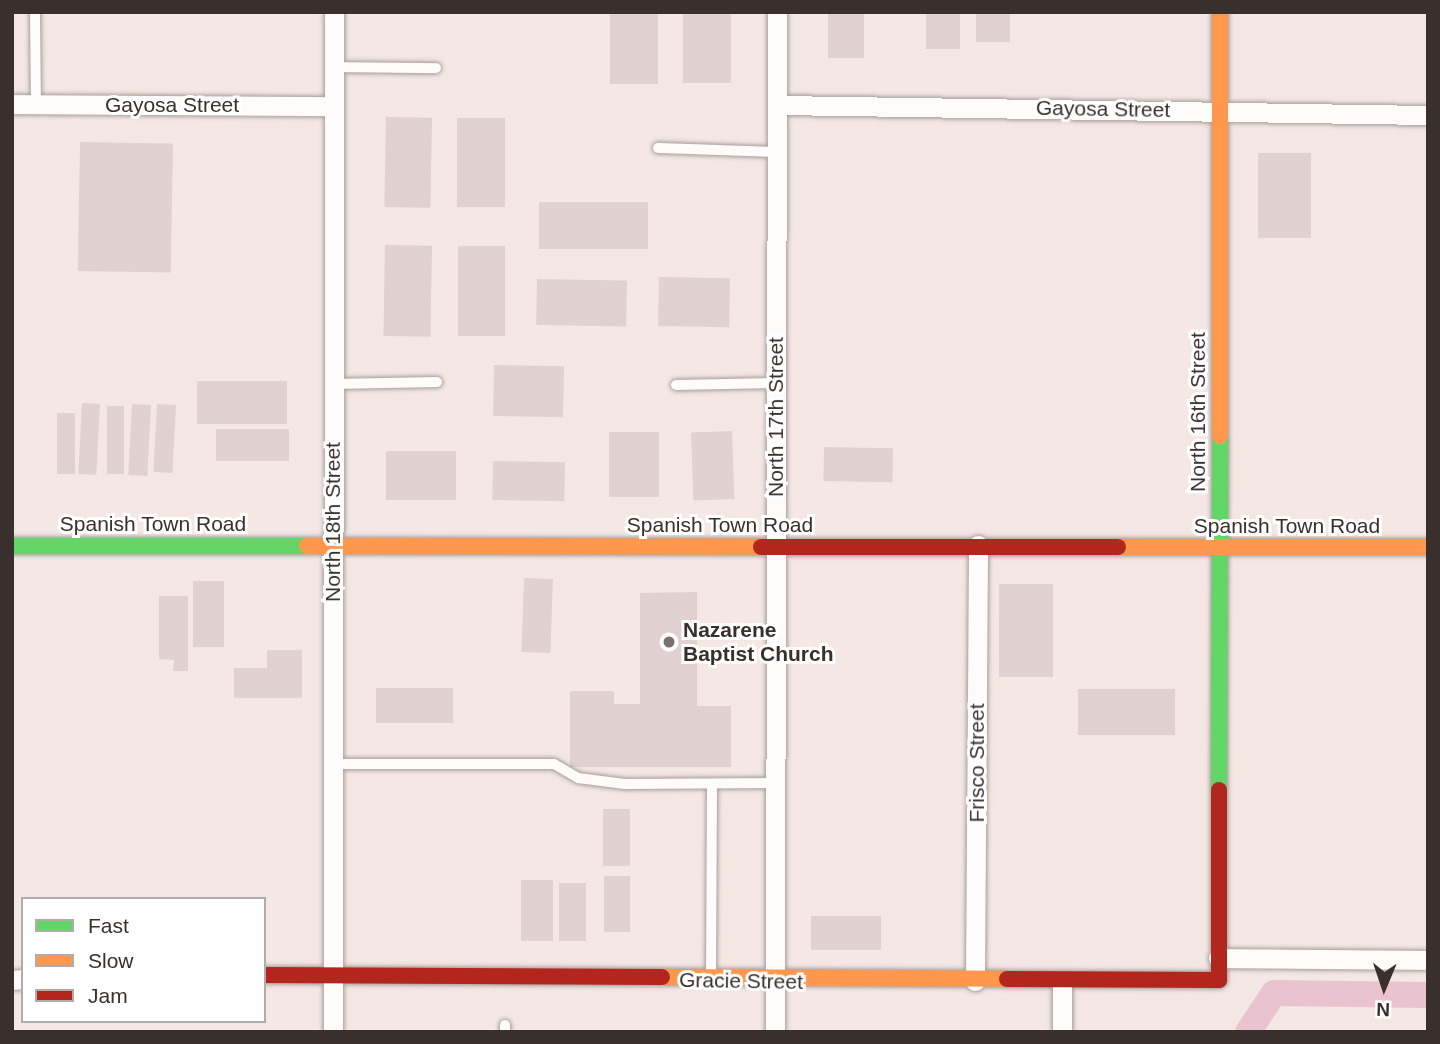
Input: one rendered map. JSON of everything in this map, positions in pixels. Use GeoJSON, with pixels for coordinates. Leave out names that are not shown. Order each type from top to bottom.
{"type":"FeatureCollection","features":[{"type":"Feature","properties":{"kind":"street","name":"North 18th Street"},"geometry":{"type":"LineString","coordinates":[[333,1032],[334,12]]}},
{"type":"Feature","properties":{"kind":"street","name":"North 17th Street"},"geometry":{"type":"LineString","coordinates":[[775,1032],[777,12]]}},
{"type":"Feature","properties":{"kind":"street","name":"North 16th Street"},"geometry":{"type":"LineString","coordinates":[[1219,980],[1220,12]]}},
{"type":"Feature","properties":{"kind":"street","name":"Gayosa Street"},"geometry":{"type":"LineString","coordinates":[[12,104],[332,106]]}},
{"type":"Feature","properties":{"kind":"street","name":"Gayosa Street"},"geometry":{"type":"LineString","coordinates":[[778,105],[1428,115]]}},
{"type":"Feature","properties":{"kind":"street","name":"Spanish Town Road"},"geometry":{"type":"LineString","coordinates":[[12,546],[333,544],[1428,547]]}},
{"type":"Feature","properties":{"kind":"street","name":"Frisco Street"},"geometry":{"type":"LineString","coordinates":[[975,981],[978,545]]}},
{"type":"Feature","properties":{"kind":"street"},"geometry":{"type":"LineString","coordinates":[[1218,958],[1428,960]]}},
{"type":"Feature","properties":{"kind":"street","name":"Gracie Street"},"geometry":{"type":"LineString","coordinates":[[266,975],[711,981],[1219,980]]}},
{"type":"Feature","properties":{"kind":"street"},"geometry":{"type":"LineString","coordinates":[[1062,981],[1062,1032]]}},
{"type":"Feature","properties":{"kind":"lane"},"geometry":{"type":"LineString","coordinates":[[35,12],[36,104]]}},
{"type":"Feature","properties":{"kind":"lane"},"geometry":{"type":"LineString","coordinates":[[333,67],[436,68]]}},
{"type":"Feature","properties":{"kind":"lane"},"geometry":{"type":"LineString","coordinates":[[658,148],[778,152]]}},
{"type":"Feature","properties":{"kind":"lane"},"geometry":{"type":"LineString","coordinates":[[333,384],[437,382]]}},
{"type":"Feature","properties":{"kind":"lane"},"geometry":{"type":"LineString","coordinates":[[676,385],[776,383]]}},
{"type":"Feature","properties":{"kind":"lane"},"geometry":{"type":"LineString","coordinates":[[333,764],[555,764],[578,778],[625,784],[775,783]]}},
{"type":"Feature","properties":{"kind":"lane"},"geometry":{"type":"LineString","coordinates":[[711,981],[712,784]]}},
{"type":"Feature","properties":{"kind":"building"},"geometry":{"type":"Polygon","coordinates":[[[610,12],[658,12],[658,84],[610,84],[610,12]]]}},
{"type":"Feature","properties":{"kind":"building"},"geometry":{"type":"Polygon","coordinates":[[[683,12],[731,12],[731,83],[683,83],[683,12]]]}},
{"type":"Feature","properties":{"kind":"building"},"geometry":{"type":"Polygon","coordinates":[[[828,12],[864,12],[864,58],[828,58],[828,12]]]}},
{"type":"Feature","properties":{"kind":"building"},"geometry":{"type":"Polygon","coordinates":[[[926,12],[960,12],[960,49],[926,49],[926,12]]]}},
{"type":"Feature","properties":{"kind":"building"},"geometry":{"type":"Polygon","coordinates":[[[976,12],[1010,12],[1010,42],[976,42],[976,12]]]}},
{"type":"Feature","properties":{"kind":"building"},"geometry":{"type":"Polygon","coordinates":[[[386,117],[432,118],[430,208],[384,207],[386,117]]]}},
{"type":"Feature","properties":{"kind":"building"},"geometry":{"type":"Polygon","coordinates":[[[457,118],[505,118],[505,207],[457,207],[457,118]]]}},
{"type":"Feature","properties":{"kind":"building"},"geometry":{"type":"Polygon","coordinates":[[[80,142],[173,144],[171,273],[78,271],[80,142]]]}},
{"type":"Feature","properties":{"kind":"building"},"geometry":{"type":"Polygon","coordinates":[[[1258,153],[1311,153],[1311,238],[1258,238],[1258,153]]]}},
{"type":"Feature","properties":{"kind":"building"},"geometry":{"type":"Polygon","coordinates":[[[539,202],[648,202],[648,249],[539,249],[539,202]]]}},
{"type":"Feature","properties":{"kind":"building"},"geometry":{"type":"Polygon","coordinates":[[[385,245],[432,246],[430,337],[383,336],[385,245]]]}},
{"type":"Feature","properties":{"kind":"building"},"geometry":{"type":"Polygon","coordinates":[[[458,246],[505,246],[505,336],[458,336],[458,246]]]}},
{"type":"Feature","properties":{"kind":"building"},"geometry":{"type":"Polygon","coordinates":[[[659,277],[730,278],[729,327],[658,326],[659,277]]]}},
{"type":"Feature","properties":{"kind":"building"},"geometry":{"type":"Polygon","coordinates":[[[537,279],[627,281],[626,327],[536,325],[537,279]]]}},
{"type":"Feature","properties":{"kind":"building"},"geometry":{"type":"Polygon","coordinates":[[[494,365],[564,366],[563,417],[493,416],[494,365]]]}},
{"type":"Feature","properties":{"kind":"building"},"geometry":{"type":"Polygon","coordinates":[[[197,381],[287,381],[287,424],[197,424],[197,381]]]}},
{"type":"Feature","properties":{"kind":"building"},"geometry":{"type":"Polygon","coordinates":[[[82,403],[100,404],[96,475],[78,474],[82,403]]]}},
{"type":"Feature","properties":{"kind":"building"},"geometry":{"type":"Polygon","coordinates":[[[132,404],[151,405],[147,476],[128,475],[132,404]]]}},
{"type":"Feature","properties":{"kind":"building"},"geometry":{"type":"Polygon","coordinates":[[[157,404],[176,405],[172,473],[153,472],[157,404]]]}},
{"type":"Feature","properties":{"kind":"building"},"geometry":{"type":"Polygon","coordinates":[[[107,406],[124,406],[124,474],[107,474],[107,406]]]}},
{"type":"Feature","properties":{"kind":"building"},"geometry":{"type":"Polygon","coordinates":[[[57,413],[75,413],[75,474],[57,474],[57,413]]]}},
{"type":"Feature","properties":{"kind":"building"},"geometry":{"type":"Polygon","coordinates":[[[216,429],[289,429],[289,461],[216,461],[216,429]]]}},
{"type":"Feature","properties":{"kind":"building"},"geometry":{"type":"Polygon","coordinates":[[[732,431],[734,499],[693,500],[691,432],[732,431]]]}},
{"type":"Feature","properties":{"kind":"building"},"geometry":{"type":"Polygon","coordinates":[[[609,432],[659,432],[659,497],[609,497],[609,432]]]}},
{"type":"Feature","properties":{"kind":"building"},"geometry":{"type":"Polygon","coordinates":[[[824,447],[893,448],[892,482],[823,481],[824,447]]]}},
{"type":"Feature","properties":{"kind":"building"},"geometry":{"type":"Polygon","coordinates":[[[386,451],[456,451],[456,500],[386,500],[386,451]]]}},
{"type":"Feature","properties":{"kind":"building"},"geometry":{"type":"Polygon","coordinates":[[[493,461],[565,462],[564,501],[492,500],[493,461]]]}},
{"type":"Feature","properties":{"kind":"building"},"geometry":{"type":"Polygon","coordinates":[[[524,578],[553,579],[550,653],[521,652],[524,578]]]}},
{"type":"Feature","properties":{"kind":"building"},"geometry":{"type":"Polygon","coordinates":[[[193,581],[224,581],[224,647],[193,647],[193,581]]]}},
{"type":"Feature","properties":{"kind":"building"},"geometry":{"type":"Polygon","coordinates":[[[999,584],[1053,584],[1053,677],[999,677],[999,584]]]}},
{"type":"Feature","properties":{"kind":"building","name":"Nazarene Baptist Church"},"geometry":{"type":"Polygon","coordinates":[[[697,592],[697,706],[731,706],[731,767],[570,767],[570,691],[614,691],[614,704],[640,704],[640,593],[697,592]]]}},
{"type":"Feature","properties":{"kind":"building"},"geometry":{"type":"Polygon","coordinates":[[[159,596],[188,596],[188,671],[173,671],[174,660],[159,659],[159,596]]]}},
{"type":"Feature","properties":{"kind":"building"},"geometry":{"type":"Polygon","coordinates":[[[267,650],[302,650],[302,698],[234,698],[234,668],[267,668],[267,650]]]}},
{"type":"Feature","properties":{"kind":"building"},"geometry":{"type":"Polygon","coordinates":[[[376,688],[453,688],[453,723],[376,723],[376,688]]]}},
{"type":"Feature","properties":{"kind":"building"},"geometry":{"type":"Polygon","coordinates":[[[1078,689],[1175,689],[1175,735],[1078,735],[1078,689]]]}},
{"type":"Feature","properties":{"kind":"building"},"geometry":{"type":"Polygon","coordinates":[[[603,809],[630,809],[630,866],[603,866],[603,809]]]}},
{"type":"Feature","properties":{"kind":"building"},"geometry":{"type":"Polygon","coordinates":[[[604,876],[630,876],[630,932],[604,932],[604,876]]]}},
{"type":"Feature","properties":{"kind":"building"},"geometry":{"type":"Polygon","coordinates":[[[521,880],[553,880],[553,941],[521,941],[521,880]]]}},
{"type":"Feature","properties":{"kind":"building"},"geometry":{"type":"Polygon","coordinates":[[[559,883],[586,883],[586,941],[559,941],[559,883]]]}},
{"type":"Feature","properties":{"kind":"building"},"geometry":{"type":"Polygon","coordinates":[[[811,916],[881,916],[881,950],[811,950],[811,916]]]}},
{"type":"Feature","properties":{"kind":"waterway"},"geometry":{"type":"LineString","coordinates":[[1248,1032],[1274,993],[1428,995]]}},
{"type":"Feature","properties":{"kind":"traffic: fast"},"geometry":{"type":"LineString","coordinates":[[1219,790],[1220,436]]}},
{"type":"Feature","properties":{"kind":"traffic: fast"},"geometry":{"type":"LineString","coordinates":[[12,546],[307,546]]}},
{"type":"Feature","properties":{"kind":"traffic: slow"},"geometry":{"type":"LineString","coordinates":[[1220,12],[1220,436]]}},
{"type":"Feature","properties":{"kind":"traffic: slow"},"geometry":{"type":"LineString","coordinates":[[307,546],[761,547]]}},
{"type":"Feature","properties":{"kind":"traffic: slow"},"geometry":{"type":"LineString","coordinates":[[1118,547],[1428,547]]}},
{"type":"Feature","properties":{"kind":"traffic: slow"},"geometry":{"type":"LineString","coordinates":[[662,977],[1007,979]]}},
{"type":"Feature","properties":{"kind":"traffic: jam"},"geometry":{"type":"LineString","coordinates":[[761,547],[1118,547]]}},
{"type":"Feature","properties":{"kind":"traffic: jam"},"geometry":{"type":"LineString","coordinates":[[1007,979],[1219,980],[1219,790]]}},
{"type":"Feature","properties":{"kind":"traffic: jam"},"geometry":{"type":"LineString","coordinates":[[266,975],[662,977]]}},
{"type":"Feature","properties":{"kind":"place","name":"Nazarene Baptist Church"},"geometry":{"type":"Point","coordinates":[669,642]}}]}
